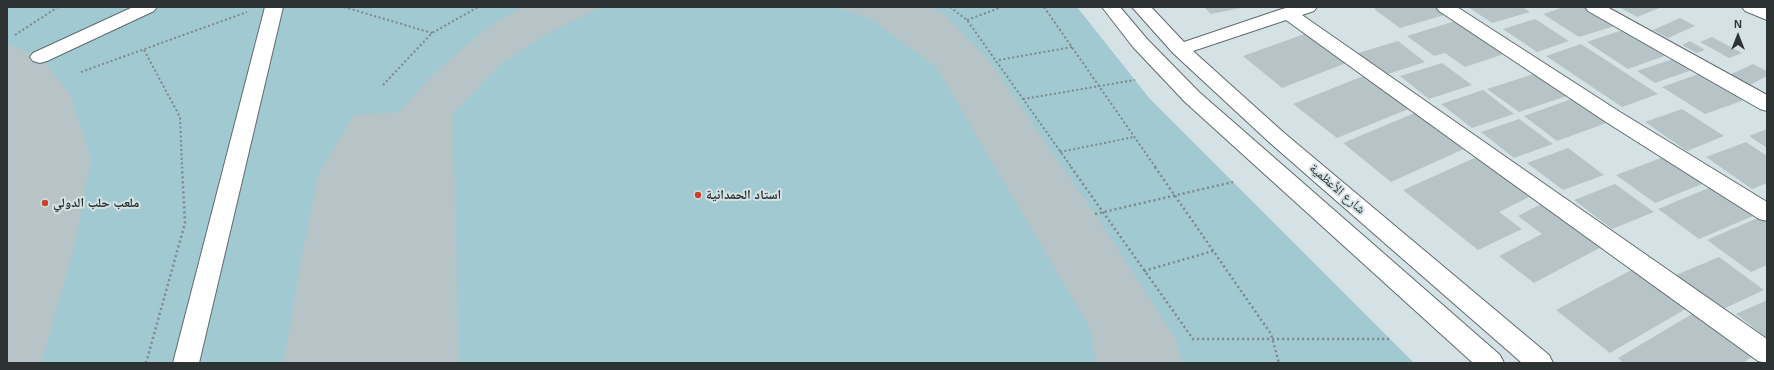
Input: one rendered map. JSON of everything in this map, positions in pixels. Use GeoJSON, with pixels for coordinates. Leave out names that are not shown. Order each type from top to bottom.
{"type":"FeatureCollection","features":[{"type":"Feature","properties":{"kind":"street"},"geometry":{"type":"LineString","coordinates":[[40,57],[148,7]]}},
{"type":"Feature","properties":{"kind":"street"},"geometry":{"type":"LineString","coordinates":[[186,363],[274,7]]}},
{"type":"Feature","properties":{"kind":"street"},"geometry":{"type":"LineString","coordinates":[[1111,7],[1140,43],[1192,97],[1491,363]]}},
{"type":"Feature","properties":{"kind":"street","name":"شارع الأعظمية"},"geometry":{"type":"LineString","coordinates":[[1142,7],[1180,49],[1276,137],[1540,363]]}},
{"type":"Feature","properties":{"kind":"street"},"geometry":{"type":"LineString","coordinates":[[1445,7],[1613,118],[1767,213]]}},
{"type":"Feature","properties":{"kind":"street"},"geometry":{"type":"LineString","coordinates":[[1594,7],[1767,104]]}},
{"type":"Feature","properties":{"kind":"street"},"geometry":{"type":"LineString","coordinates":[[1751,7],[1767,15]]}},
{"type":"Feature","properties":{"kind":"street"},"geometry":{"type":"LineString","coordinates":[[1180,49],[1298,10],[1767,353]]}},
{"type":"Feature","properties":{"kind":"path"},"geometry":{"type":"LineString","coordinates":[[15,35],[58,7]]}},
{"type":"Feature","properties":{"kind":"path"},"geometry":{"type":"LineString","coordinates":[[344,7],[432,33]]}},
{"type":"Feature","properties":{"kind":"path"},"geometry":{"type":"LineString","coordinates":[[383,84],[432,33],[478,7]]}},
{"type":"Feature","properties":{"kind":"path"},"geometry":{"type":"LineString","coordinates":[[950,7],[967,20],[1193,339],[1390,339]]}},
{"type":"Feature","properties":{"kind":"path"},"geometry":{"type":"LineString","coordinates":[[967,20],[1002,7]]}},
{"type":"Feature","properties":{"kind":"path"},"geometry":{"type":"LineString","coordinates":[[1044,7],[1271,334],[1279,363]]}},
{"type":"Feature","properties":{"kind":"path"},"geometry":{"type":"LineString","coordinates":[[81,72],[251,10]]}},
{"type":"Feature","properties":{"kind":"path"},"geometry":{"type":"LineString","coordinates":[[999,60],[1072,47]]}},
{"type":"Feature","properties":{"kind":"path"},"geometry":{"type":"LineString","coordinates":[[144,50],[180,116],[185,224],[146,363]]}},
{"type":"Feature","properties":{"kind":"path"},"geometry":{"type":"LineString","coordinates":[[1023,99],[1135,80]]}},
{"type":"Feature","properties":{"kind":"path"},"geometry":{"type":"LineString","coordinates":[[1060,152],[1134,137]]}},
{"type":"Feature","properties":{"kind":"path"},"geometry":{"type":"LineString","coordinates":[[1095,214],[1232,182]]}},
{"type":"Feature","properties":{"kind":"path"},"geometry":{"type":"LineString","coordinates":[[1144,271],[1213,251]]}},
{"type":"Feature","properties":{"kind":"shaded area"},"geometry":{"type":"Polygon","coordinates":[[[7,7],[1077,7],[1150,99],[1414,363],[7,363],[7,7]]]}},
{"type":"Feature","properties":{"kind":"building"},"geometry":{"type":"Polygon","coordinates":[[[522,7],[602,7],[545,35],[501,64],[453,113],[459,363],[284,363],[298,275],[318,175],[354,115],[399,112],[436,71],[487,28],[522,7]]]}},
{"type":"Feature","properties":{"kind":"building"},"geometry":{"type":"Polygon","coordinates":[[[835,7],[930,7],[946,16],[987,58],[1095,214],[1176,339],[1182,363],[1096,363],[1089,326],[936,67],[871,19],[835,7]]]}},
{"type":"Feature","properties":{"kind":"building"},"geometry":{"type":"Polygon","coordinates":[[[1204,7],[1241,7],[1241,8],[1211,14],[1204,7]]]}},
{"type":"Feature","properties":{"kind":"building"},"geometry":{"type":"Polygon","coordinates":[[[1380,7],[1439,7],[1448,14],[1400,28],[1374,9],[1380,7]]]}},
{"type":"Feature","properties":{"kind":"building"},"geometry":{"type":"Polygon","coordinates":[[[1468,7],[1523,7],[1530,12],[1492,23],[1468,7]]]}},
{"type":"Feature","properties":{"kind":"building"},"geometry":{"type":"Polygon","coordinates":[[[1564,7],[1589,7],[1618,25],[1579,37],[1543,14],[1564,7]]]}},
{"type":"Feature","properties":{"kind":"building"},"geometry":{"type":"Polygon","coordinates":[[[1619,7],[1662,7],[1637,17],[1619,7]]]}},
{"type":"Feature","properties":{"kind":"building"},"geometry":{"type":"Polygon","coordinates":[[[1680,18],[1695,26],[1668,38],[1653,30],[1680,18]]]}},
{"type":"Feature","properties":{"kind":"building"},"geometry":{"type":"Polygon","coordinates":[[[1535,19],[1569,41],[1537,52],[1503,29],[1535,19]]]}},
{"type":"Feature","properties":{"kind":"building"},"geometry":{"type":"Polygon","coordinates":[[[1455,21],[1504,54],[1465,67],[1445,53],[1434,56],[1407,36],[1455,21]]]}},
{"type":"Feature","properties":{"kind":"building"},"geometry":{"type":"Polygon","coordinates":[[[1628,28],[1670,54],[1628,69],[1587,42],[1628,28]]]}},
{"type":"Feature","properties":{"kind":"building"},"geometry":{"type":"Polygon","coordinates":[[[1313,31],[1354,60],[1282,88],[1243,56],[1313,31]]]}},
{"type":"Feature","properties":{"kind":"building"},"geometry":{"type":"Polygon","coordinates":[[[1712,37],[1742,53],[1729,58],[1700,42],[1712,37]]]}},
{"type":"Feature","properties":{"kind":"building"},"geometry":{"type":"Polygon","coordinates":[[[1398,41],[1425,62],[1385,75],[1358,53],[1398,41]]]}},
{"type":"Feature","properties":{"kind":"building"},"geometry":{"type":"Polygon","coordinates":[[[1690,41],[1705,50],[1697,53],[1682,45],[1690,41]]]}},
{"type":"Feature","properties":{"kind":"building","name":"ملعب حلب الدولي"},"geometry":{"type":"Polygon","coordinates":[[[7,44],[40,57],[70,94],[91,159],[74,248],[41,363],[7,363],[7,44]]]}},
{"type":"Feature","properties":{"kind":"building"},"geometry":{"type":"Polygon","coordinates":[[[1581,44],[1658,94],[1622,107],[1546,56],[1581,44]]]}},
{"type":"Feature","properties":{"kind":"building"},"geometry":{"type":"Polygon","coordinates":[[[1676,58],[1695,69],[1655,83],[1637,71],[1676,58]]]}},
{"type":"Feature","properties":{"kind":"building"},"geometry":{"type":"Polygon","coordinates":[[[1442,63],[1472,85],[1429,99],[1400,76],[1442,63]]]}},
{"type":"Feature","properties":{"kind":"building"},"geometry":{"type":"Polygon","coordinates":[[[1753,64],[1767,71],[1767,76],[1748,86],[1729,75],[1753,64]]]}},
{"type":"Feature","properties":{"kind":"building"},"geometry":{"type":"Polygon","coordinates":[[[1704,72],[1747,99],[1705,114],[1662,87],[1704,72]]]}},
{"type":"Feature","properties":{"kind":"building"},"geometry":{"type":"Polygon","coordinates":[[[1537,73],[1570,95],[1519,112],[1487,89],[1537,73]]]}},
{"type":"Feature","properties":{"kind":"building"},"geometry":{"type":"Polygon","coordinates":[[[1366,75],[1411,108],[1337,138],[1293,104],[1366,75]]]}},
{"type":"Feature","properties":{"kind":"building"},"geometry":{"type":"Polygon","coordinates":[[[1483,90],[1514,114],[1472,128],[1441,104],[1483,90]]]}},
{"type":"Feature","properties":{"kind":"building"},"geometry":{"type":"Polygon","coordinates":[[[1574,98],[1609,122],[1557,141],[1524,116],[1574,98]]]}},
{"type":"Feature","properties":{"kind":"building"},"geometry":{"type":"Polygon","coordinates":[[[1682,109],[1724,136],[1687,151],[1645,122],[1682,109]]]}},
{"type":"Feature","properties":{"kind":"building"},"geometry":{"type":"Polygon","coordinates":[[[1417,112],[1466,148],[1391,182],[1343,143],[1417,112]]]}},
{"type":"Feature","properties":{"kind":"building"},"geometry":{"type":"Polygon","coordinates":[[[1519,119],[1553,144],[1514,158],[1481,132],[1519,119]]]}},
{"type":"Feature","properties":{"kind":"building"},"geometry":{"type":"Polygon","coordinates":[[[1767,129],[1767,148],[1749,136],[1767,129]]]}},
{"type":"Feature","properties":{"kind":"building"},"geometry":{"type":"Polygon","coordinates":[[[1746,142],[1767,156],[1767,183],[1752,189],[1706,157],[1746,142]]]}},
{"type":"Feature","properties":{"kind":"building"},"geometry":{"type":"Polygon","coordinates":[[[1568,148],[1604,175],[1563,190],[1527,163],[1568,148]]]}},
{"type":"Feature","properties":{"kind":"building"},"geometry":{"type":"Polygon","coordinates":[[[1669,155],[1707,182],[1655,203],[1616,175],[1669,155]]]}},
{"type":"Feature","properties":{"kind":"building"},"geometry":{"type":"Polygon","coordinates":[[[1479,156],[1533,195],[1499,212],[1522,229],[1478,250],[1403,190],[1479,156]]]}},
{"type":"Feature","properties":{"kind":"building"},"geometry":{"type":"Polygon","coordinates":[[[1615,184],[1654,212],[1612,229],[1574,200],[1615,184]]]}},
{"type":"Feature","properties":{"kind":"building"},"geometry":{"type":"Polygon","coordinates":[[[1711,187],[1753,216],[1699,239],[1658,209],[1711,187]]]}},
{"type":"Feature","properties":{"kind":"building"},"geometry":{"type":"Polygon","coordinates":[[[1545,202],[1605,245],[1534,283],[1499,256],[1542,234],[1518,216],[1545,202]]]}},
{"type":"Feature","properties":{"kind":"building"},"geometry":{"type":"Polygon","coordinates":[[[1760,217],[1767,222],[1767,265],[1751,272],[1707,240],[1760,217]]]}},
{"type":"Feature","properties":{"kind":"building"},"geometry":{"type":"Polygon","coordinates":[[[1719,257],[1764,290],[1721,310],[1676,275],[1719,257]]]}},
{"type":"Feature","properties":{"kind":"building"},"geometry":{"type":"Polygon","coordinates":[[[1635,268],[1689,307],[1610,353],[1556,310],[1635,268]]]}},
{"type":"Feature","properties":{"kind":"building"},"geometry":{"type":"Polygon","coordinates":[[[1767,300],[1767,338],[1736,314],[1767,300]]]}},
{"type":"Feature","properties":{"kind":"building"},"geometry":{"type":"Polygon","coordinates":[[[1697,311],[1756,354],[1743,363],[1623,363],[1618,358],[1697,311]]]}},
{"type":"Feature","properties":{"kind":"place","name":"استاد الحمدانية"},"geometry":{"type":"Point","coordinates":[698,195]}},
{"type":"Feature","properties":{"kind":"place","name":"ملعب حلب الدولي"},"geometry":{"type":"Point","coordinates":[45,203]}}]}
